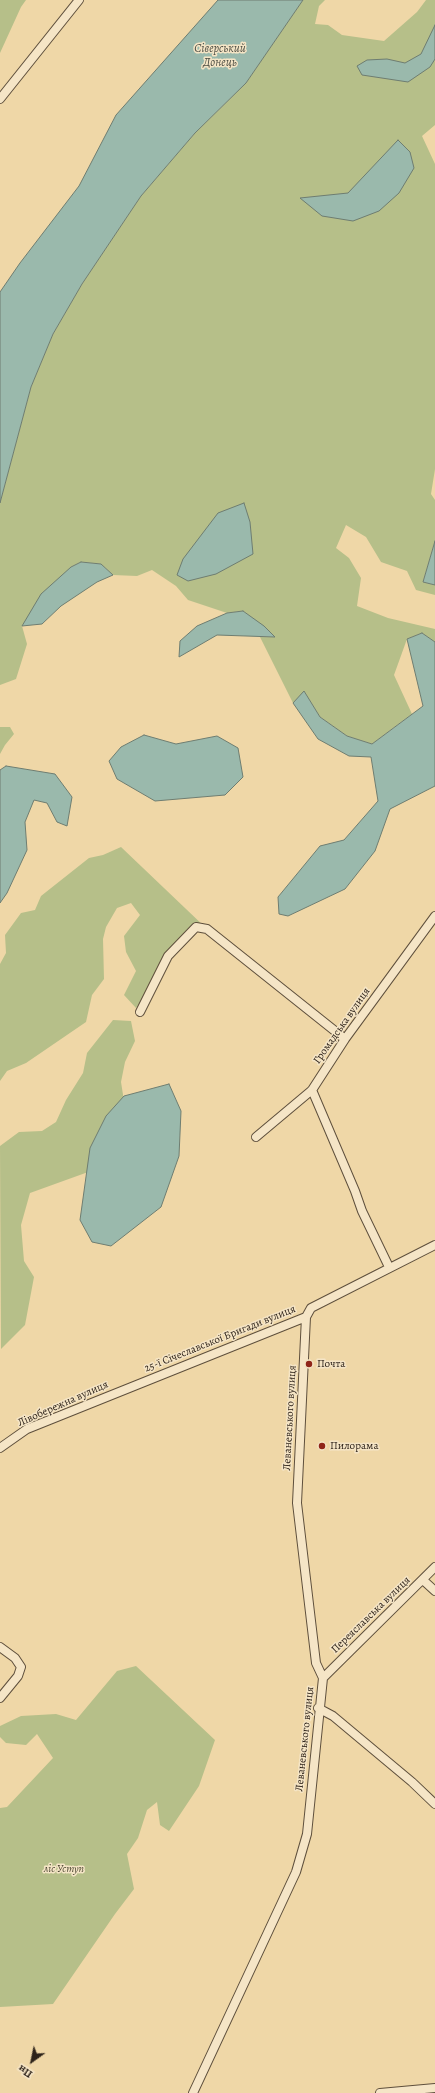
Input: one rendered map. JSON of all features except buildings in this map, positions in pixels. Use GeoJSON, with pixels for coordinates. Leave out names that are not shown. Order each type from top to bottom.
{"type":"FeatureCollection","features":[{"type":"Feature","properties":{"kind":"street"},"geometry":{"type":"LineString","coordinates":[[0,99],[79,0]]}},
{"type":"Feature","properties":{"kind":"street","name":"Громадська вулиця"},"geometry":{"type":"LineString","coordinates":[[256,1137],[312,1090],[345,1039],[435,916]]}},
{"type":"Feature","properties":{"kind":"street"},"geometry":{"type":"LineString","coordinates":[[140,1012],[168,956],[196,927],[207,929],[345,1039]]}},
{"type":"Feature","properties":{"kind":"street"},"geometry":{"type":"LineString","coordinates":[[312,1090],[353,1184],[362,1211],[389,1267]]}},
{"type":"Feature","properties":{"kind":"street","name":"25-ї Січеславської Бригади вулиця"},"geometry":{"type":"LineString","coordinates":[[137,1384],[306,1316],[311,1308],[389,1267],[435,1245]]}},
{"type":"Feature","properties":{"kind":"street","name":"Леваневського вулиця"},"geometry":{"type":"LineString","coordinates":[[192,2093],[296,1872],[307,1834],[318,1708],[323,1678],[316,1663],[297,1503],[306,1316]]}},
{"type":"Feature","properties":{"kind":"street","name":"Лівобережна вулиця"},"geometry":{"type":"LineString","coordinates":[[0,1448],[27,1429],[137,1384]]}},
{"type":"Feature","properties":{"kind":"street","name":"Переяславська вулиця"},"geometry":{"type":"LineString","coordinates":[[323,1678],[435,1567]]}},
{"type":"Feature","properties":{"kind":"street"},"geometry":{"type":"LineString","coordinates":[[422,1580],[435,1591]]}},
{"type":"Feature","properties":{"kind":"street"},"geometry":{"type":"LineString","coordinates":[[0,1646],[15,1658],[21,1667],[18,1676],[0,1698]]}},
{"type":"Feature","properties":{"kind":"street"},"geometry":{"type":"LineString","coordinates":[[318,1708],[339,1721],[412,1782],[435,1804]]}},
{"type":"Feature","properties":{"kind":"street"},"geometry":{"type":"LineString","coordinates":[[380,2093],[435,2088]]}},
{"type":"Feature","properties":{"kind":"green space"},"geometry":{"type":"Polygon","coordinates":[[[0,0],[26,0],[21,7],[0,53],[0,0]]]}},
{"type":"Feature","properties":{"kind":"green space"},"geometry":{"type":"Polygon","coordinates":[[[303,0],[325,0],[319,6],[315,24],[328,25],[342,35],[384,41],[417,12],[426,0],[435,0],[435,125],[422,136],[435,164],[435,469],[431,494],[435,500],[435,541],[423,582],[435,585],[435,595],[416,590],[407,571],[381,562],[366,537],[346,525],[336,548],[349,558],[361,578],[357,606],[388,618],[435,629],[435,642],[422,633],[407,639],[394,675],[412,714],[372,744],[347,736],[320,717],[304,692],[293,703],[260,637],[274,637],[243,611],[227,613],[188,600],[176,586],[152,570],[137,576],[113,575],[101,564],[81,562],[71,567],[22,626],[27,644],[16,679],[0,685],[0,503],[31,387],[53,334],[82,284],[141,196],[195,133],[246,83],[303,0]]]}},
{"type":"Feature","properties":{"kind":"green space"},"geometry":{"type":"Polygon","coordinates":[[[0,727],[10,727],[14,734],[0,754],[0,727]]]}},
{"type":"Feature","properties":{"kind":"green space"},"geometry":{"type":"Polygon","coordinates":[[[121,847],[207,929],[196,927],[168,956],[156,981],[136,1008],[124,995],[136,971],[126,952],[124,936],[140,915],[131,903],[117,908],[106,927],[103,939],[104,979],[92,995],[86,1022],[26,1063],[7,1071],[0,1081],[0,964],[6,953],[5,935],[21,913],[35,910],[41,896],[89,858],[103,855],[121,847]]]}},
{"type":"Feature","properties":{"kind":"green space"},"geometry":{"type":"Polygon","coordinates":[[[113,1020],[131,1021],[135,1041],[125,1062],[121,1082],[127,1120],[102,1167],[30,1193],[21,1225],[24,1261],[34,1277],[25,1325],[1,1349],[0,1146],[19,1132],[42,1131],[56,1122],[66,1100],[83,1073],[87,1053],[113,1020]]]}},
{"type":"Feature","properties":{"kind":"green space","name":"ліс Уступ"},"geometry":{"type":"Polygon","coordinates":[[[136,1666],[215,1740],[199,1786],[169,1831],[160,1825],[157,1802],[147,1810],[138,1838],[127,1854],[134,1889],[53,2004],[0,2007],[0,1808],[7,1807],[53,1758],[37,1734],[26,1745],[6,1743],[0,1737],[0,1726],[21,1716],[56,1714],[76,1720],[117,1671],[136,1666]]]}},
{"type":"Feature","properties":{"kind":"water","name":"Сіверський Донець"},"geometry":{"type":"Polygon","coordinates":[[[218,0],[303,0],[246,83],[195,133],[141,196],[82,284],[53,334],[31,387],[0,503],[0,292],[20,263],[79,186],[116,115],[218,0]]]}},
{"type":"Feature","properties":{"kind":"water"},"geometry":{"type":"Polygon","coordinates":[[[435,25],[435,59],[430,67],[408,82],[362,75],[357,66],[367,60],[387,59],[405,63],[421,54],[435,25]]]}},
{"type":"Feature","properties":{"kind":"water"},"geometry":{"type":"Polygon","coordinates":[[[398,140],[410,152],[414,168],[399,193],[379,211],[353,221],[322,216],[300,198],[348,193],[398,140]]]}},
{"type":"Feature","properties":{"kind":"water"},"geometry":{"type":"Polygon","coordinates":[[[244,503],[250,522],[253,554],[216,574],[188,581],[177,575],[183,559],[218,513],[244,503]]]}},
{"type":"Feature","properties":{"kind":"water"},"geometry":{"type":"Polygon","coordinates":[[[435,541],[435,585],[423,582],[435,541]]]}},
{"type":"Feature","properties":{"kind":"water"},"geometry":{"type":"Polygon","coordinates":[[[81,562],[101,564],[113,575],[97,582],[61,606],[42,624],[22,626],[41,594],[71,567],[81,562]]]}},
{"type":"Feature","properties":{"kind":"water"},"geometry":{"type":"Polygon","coordinates":[[[243,611],[264,626],[275,637],[217,635],[179,657],[180,641],[197,626],[227,613],[243,611]]]}},
{"type":"Feature","properties":{"kind":"water"},"geometry":{"type":"Polygon","coordinates":[[[422,633],[435,642],[435,786],[390,809],[375,851],[345,889],[288,916],[279,914],[278,897],[320,846],[344,840],[378,801],[371,757],[349,756],[318,739],[293,703],[304,691],[320,717],[347,736],[372,744],[423,706],[407,639],[422,633]]]}},
{"type":"Feature","properties":{"kind":"water"},"geometry":{"type":"Polygon","coordinates":[[[144,735],[176,744],[217,736],[238,748],[243,777],[225,795],[155,801],[117,779],[109,761],[121,747],[144,735]]]}},
{"type":"Feature","properties":{"kind":"water"},"geometry":{"type":"Polygon","coordinates":[[[6,766],[55,774],[72,797],[67,826],[57,822],[47,803],[34,800],[25,822],[27,850],[7,893],[0,903],[0,770],[6,766]]]}},
{"type":"Feature","properties":{"kind":"water"},"geometry":{"type":"Polygon","coordinates":[[[169,1084],[181,1111],[179,1156],[161,1207],[111,1246],[92,1242],[80,1220],[90,1148],[106,1116],[124,1096],[169,1084]]]}},
{"type":"Feature","properties":{"kind":"place","name":"Почта"},"geometry":{"type":"Point","coordinates":[309,1364]}},
{"type":"Feature","properties":{"kind":"place","name":"Пилорама"},"geometry":{"type":"Point","coordinates":[322,1446]}}]}
